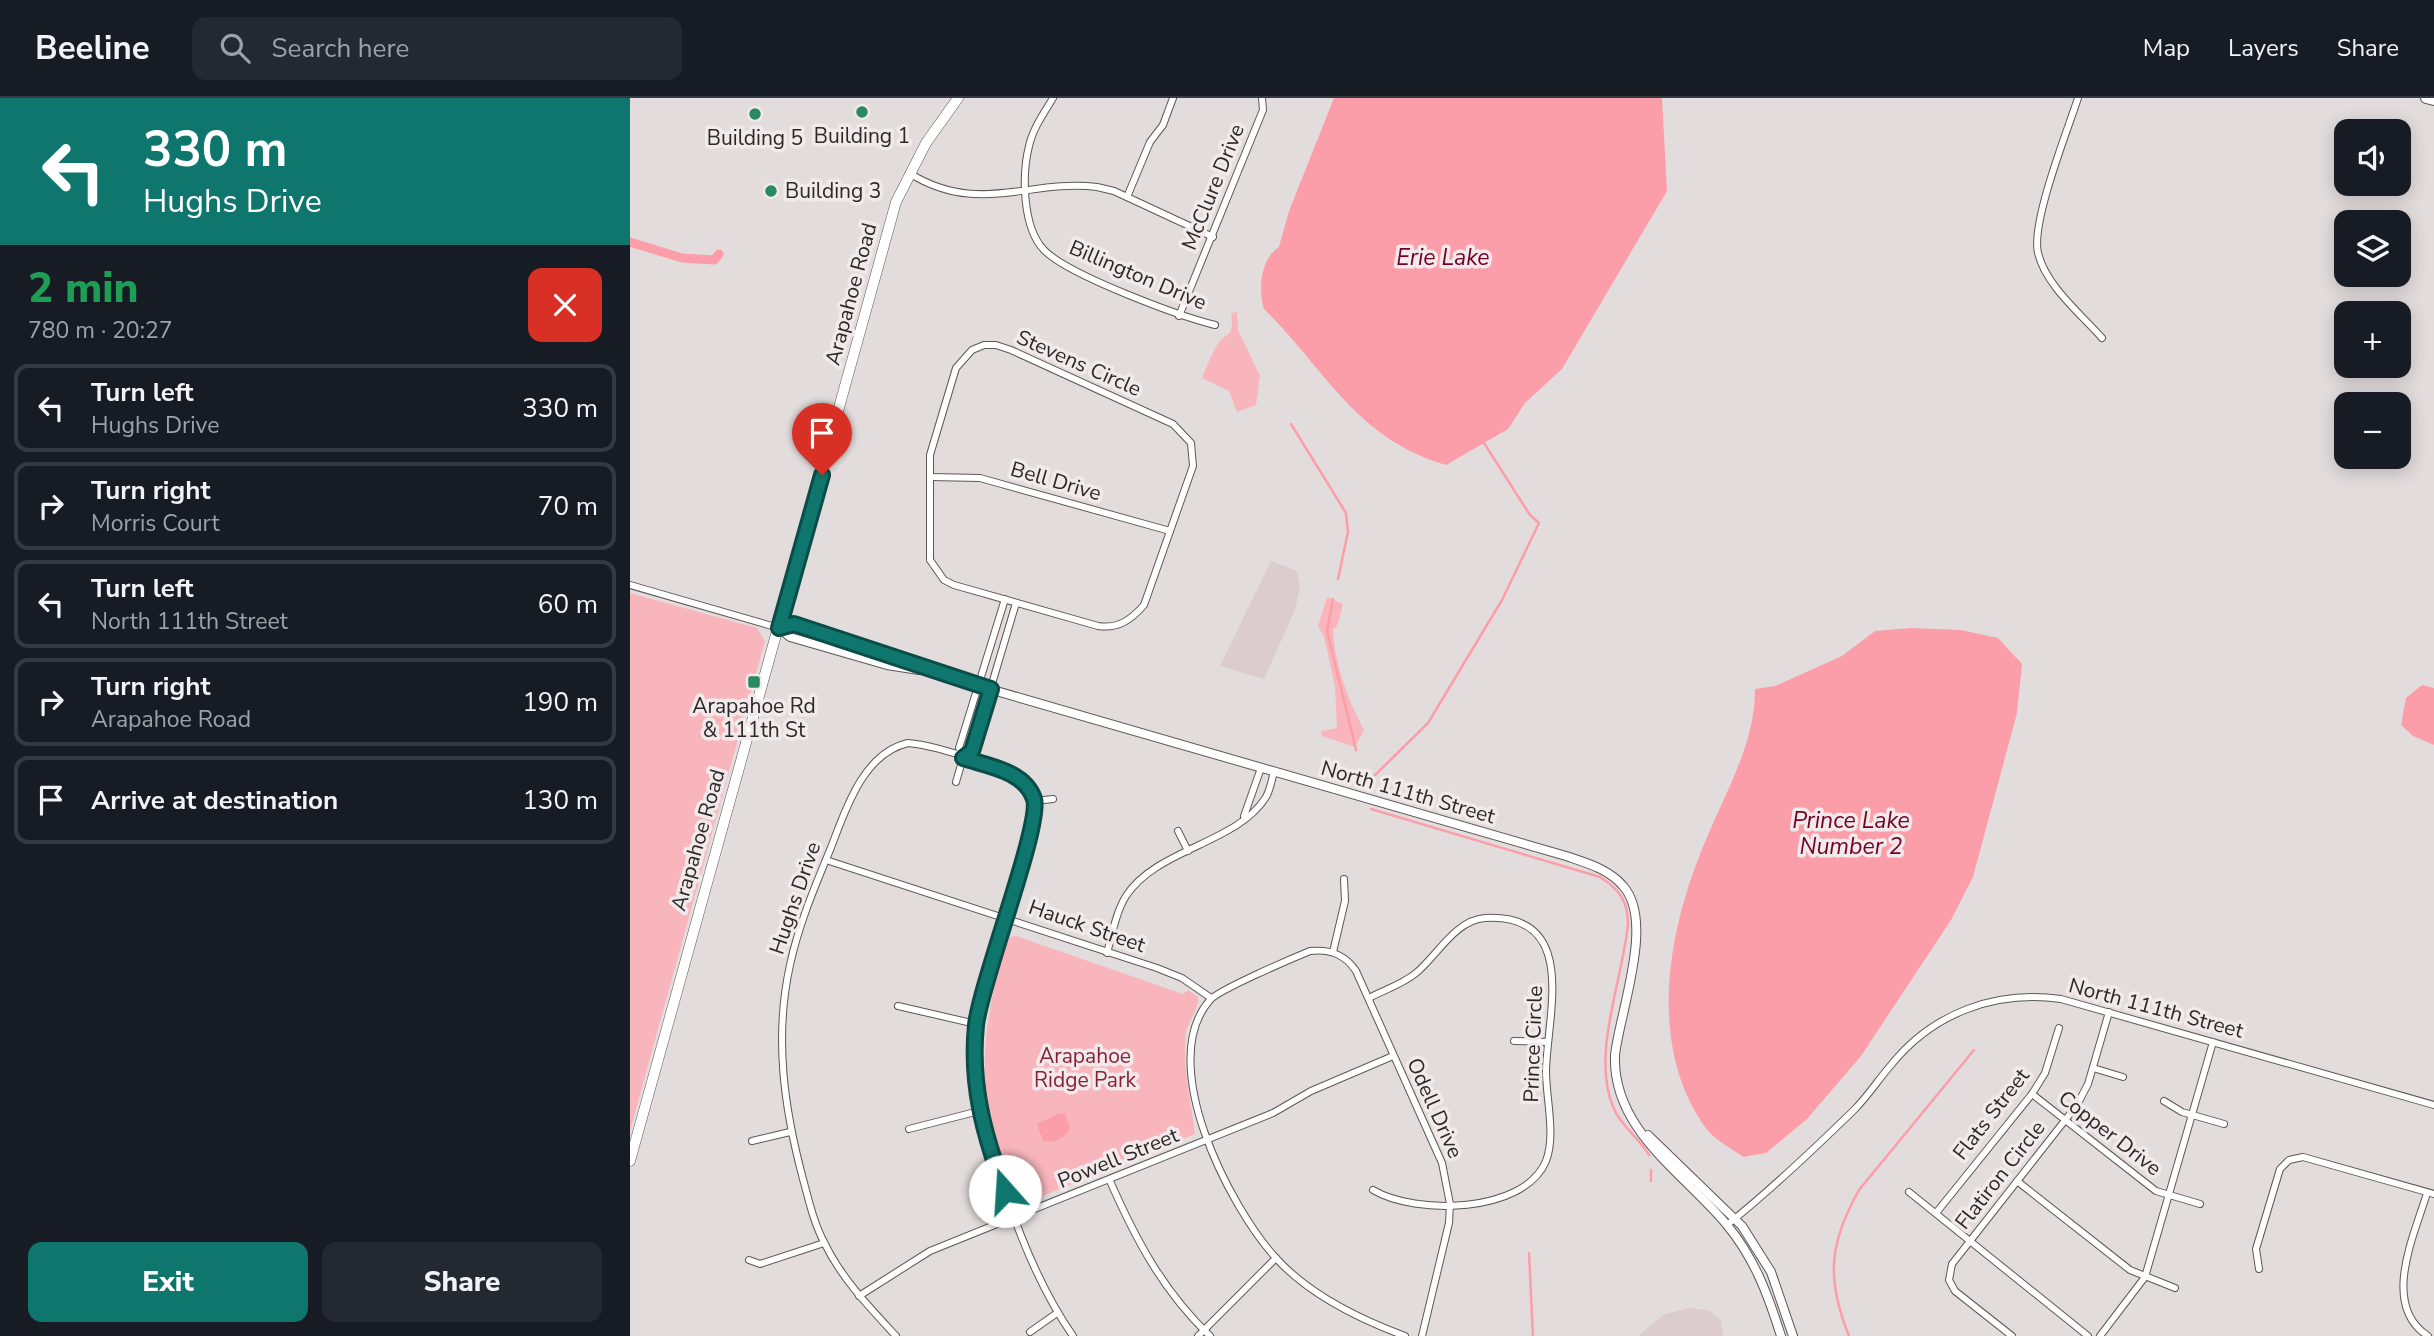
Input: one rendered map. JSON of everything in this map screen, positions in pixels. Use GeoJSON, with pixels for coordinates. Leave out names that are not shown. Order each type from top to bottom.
{"type":"FeatureCollection","features":[{"type":"Feature","properties":{"kind":"main road","name":"Arapahoe Road"},"geometry":{"type":"LineString","coordinates":[[630,1161],[872,298],[892,215],[909,173],[958,98]]}},
{"type":"Feature","properties":{"kind":"main road"},"geometry":{"type":"LineString","coordinates":[[2426,98],[2434,100]]}},
{"type":"Feature","properties":{"kind":"street","name":"Billington Drive"},"geometry":{"type":"LineString","coordinates":[[1053,98],[1029,145],[1026,192],[1036,238],[1054,259],[1179,316],[1215,325]]}},
{"type":"Feature","properties":{"kind":"street"},"geometry":{"type":"LineString","coordinates":[[1127,197],[1150,142],[1164,125],[1174,98]]}},
{"type":"Feature","properties":{"kind":"street","name":"McClure Drive"},"geometry":{"type":"LineString","coordinates":[[1179,316],[1263,110],[1262,98]]}},
{"type":"Feature","properties":{"kind":"street"},"geometry":{"type":"LineString","coordinates":[[2078,98],[2040,222],[2038,253],[2044,268],[2063,294],[2102,338]]}},
{"type":"Feature","properties":{"kind":"street"},"geometry":{"type":"LineString","coordinates":[[909,173],[924,183],[956,193],[1026,192],[1085,186],[1127,197],[1213,237]]}},
{"type":"Feature","properties":{"kind":"street","name":"Stevens Circle"},"geometry":{"type":"LineString","coordinates":[[984,345],[996,345],[1011,350],[1161,419],[1184,433],[1189,441],[1193,466],[1144,605],[1136,614],[1118,625],[1108,627],[954,585],[936,570],[930,560],[930,477],[930,455],[956,368],[962,358],[984,345]]}},
{"type":"Feature","properties":{"kind":"street","name":"Bell Drive"},"geometry":{"type":"LineString","coordinates":[[930,477],[980,478],[1170,531]]}},
{"type":"Feature","properties":{"kind":"street","name":"North 111th Street"},"geometry":{"type":"LineString","coordinates":[[630,585],[779,628],[790,637],[875,662],[936,673]]}},
{"type":"Feature","properties":{"kind":"street"},"geometry":{"type":"LineString","coordinates":[[963,758],[959,748],[1005,600]]}},
{"type":"Feature","properties":{"kind":"street"},"geometry":{"type":"LineString","coordinates":[[956,782],[963,758],[972,751],[1016,603]]}},
{"type":"Feature","properties":{"kind":"street","name":"North 111th Street"},"geometry":{"type":"LineString","coordinates":[[779,628],[794,624],[936,673],[1594,866],[1622,884],[1630,895],[1637,924],[1614,1070],[1621,1102],[1637,1127],[1727,1224],[1854,1110],[1915,1039],[1945,1017],[1984,1002],[2044,997],[2109,1012],[2434,1105]]}},
{"type":"Feature","properties":{"kind":"street","name":"Hughs Drive"},"geometry":{"type":"LineString","coordinates":[[896,1336],[859,1296],[824,1243],[790,1132],[782,1073],[784,1000],[799,931],[856,790],[886,753],[908,743],[1007,772],[1031,792],[1035,801]]}},
{"type":"Feature","properties":{"kind":"street"},"geometry":{"type":"LineString","coordinates":[[1244,818],[1261,768]]}},
{"type":"Feature","properties":{"kind":"street"},"geometry":{"type":"LineString","coordinates":[[1107,953],[1126,896],[1150,870],[1226,831],[1244,818],[1267,796],[1274,771]]}},
{"type":"Feature","properties":{"kind":"street"},"geometry":{"type":"LineString","coordinates":[[1053,799],[1035,801],[1031,827],[983,990],[976,1024],[975,1059],[979,1111],[1015,1219],[1057,1313],[1073,1336]]}},
{"type":"Feature","properties":{"kind":"street"},"geometry":{"type":"LineString","coordinates":[[1178,831],[1188,850]]}},
{"type":"Feature","properties":{"kind":"street","name":"Hauck Street"},"geometry":{"type":"LineString","coordinates":[[826,860],[1005,917],[1182,978],[1211,998]]}},
{"type":"Feature","properties":{"kind":"street"},"geometry":{"type":"LineString","coordinates":[[1344,879],[1343,914],[1333,952],[1310,951],[1211,998],[1200,1015],[1191,1044],[1197,1098],[1208,1140],[1231,1197],[1276,1258],[1336,1304],[1405,1336]]}},
{"type":"Feature","properties":{"kind":"street","name":"Prince Circle"},"geometry":{"type":"LineString","coordinates":[[1369,998],[1414,975],[1458,930],[1483,918],[1513,921],[1538,937],[1553,964],[1547,1042],[1551,1144],[1545,1162],[1524,1188],[1493,1201],[1450,1204],[1403,1202],[1388,1199],[1373,1190]]}},
{"type":"Feature","properties":{"kind":"street","name":"Odell Drive"},"geometry":{"type":"LineString","coordinates":[[1333,952],[1351,963],[1442,1163],[1450,1204],[1445,1249],[1422,1336]]}},
{"type":"Feature","properties":{"kind":"street"},"geometry":{"type":"LineString","coordinates":[[898,1006],[976,1024]]}},
{"type":"Feature","properties":{"kind":"street","name":"Flatiron Circle"},"geometry":{"type":"LineString","coordinates":[[2012,1336],[1955,1291],[1949,1280],[1952,1264],[2077,1105],[2093,1068],[2109,1012]]}},
{"type":"Feature","properties":{"kind":"street","name":"Flats Street"},"geometry":{"type":"LineString","coordinates":[[1936,1213],[2032,1094],[2045,1073],[2059,1028]]}},
{"type":"Feature","properties":{"kind":"street"},"geometry":{"type":"LineString","coordinates":[[1514,1041],[1547,1042]]}},
{"type":"Feature","properties":{"kind":"street"},"geometry":{"type":"LineString","coordinates":[[2100,1336],[2145,1277],[2213,1042]]}},
{"type":"Feature","properties":{"kind":"street","name":"Powell Street"},"geometry":{"type":"LineString","coordinates":[[859,1296],[930,1251],[1110,1181],[1273,1113],[1320,1087],[1393,1056]]}},
{"type":"Feature","properties":{"kind":"street"},"geometry":{"type":"LineString","coordinates":[[2093,1068],[2123,1077]]}},
{"type":"Feature","properties":{"kind":"street","name":"Copper Drive"},"geometry":{"type":"LineString","coordinates":[[2032,1094],[2156,1191],[2200,1204]]}},
{"type":"Feature","properties":{"kind":"street"},"geometry":{"type":"LineString","coordinates":[[2164,1101],[2192,1115],[2224,1124]]}},
{"type":"Feature","properties":{"kind":"street"},"geometry":{"type":"LineString","coordinates":[[909,1129],[979,1111]]}},
{"type":"Feature","properties":{"kind":"street","name":"North 111th Street"},"geometry":{"type":"LineString","coordinates":[[1637,1127],[1663,1147],[1735,1218]]}},
{"type":"Feature","properties":{"kind":"street"},"geometry":{"type":"LineString","coordinates":[[752,1141],[790,1132]]}},
{"type":"Feature","properties":{"kind":"street"},"geometry":{"type":"LineString","coordinates":[[2259,1269],[2256,1249],[2280,1170],[2289,1160],[2303,1157],[2431,1194],[2404,1272],[2403,1297],[2410,1317],[2428,1336]]}},
{"type":"Feature","properties":{"kind":"street"},"geometry":{"type":"LineString","coordinates":[[1110,1181],[1148,1262],[1210,1336]]}},
{"type":"Feature","properties":{"kind":"street"},"geometry":{"type":"LineString","coordinates":[[2017,1181],[2130,1270],[2175,1288]]}},
{"type":"Feature","properties":{"kind":"street"},"geometry":{"type":"LineString","coordinates":[[1909,1192],[2088,1336]]}},
{"type":"Feature","properties":{"kind":"street"},"geometry":{"type":"LineString","coordinates":[[1735,1218],[1759,1250],[1771,1272],[1793,1336]]}},
{"type":"Feature","properties":{"kind":"street"},"geometry":{"type":"LineString","coordinates":[[1727,1224],[1757,1267],[1781,1336]]}},
{"type":"Feature","properties":{"kind":"street"},"geometry":{"type":"LineString","coordinates":[[749,1260],[760,1264],[824,1243]]}},
{"type":"Feature","properties":{"kind":"street"},"geometry":{"type":"LineString","coordinates":[[1198,1336],[1276,1258]]}},
{"type":"Feature","properties":{"kind":"street"},"geometry":{"type":"LineString","coordinates":[[1030,1332],[1057,1313]]}},
{"type":"Feature","properties":{"kind":"shaded area"},"geometry":{"type":"Polygon","coordinates":[[[1271,561],[1297,571],[1300,586],[1295,610],[1264,679],[1220,666],[1271,561]]]}},
{"type":"Feature","properties":{"kind":"shaded area"},"geometry":{"type":"Polygon","coordinates":[[[1688,1308],[1708,1310],[1721,1320],[1723,1336],[1638,1336],[1663,1315],[1688,1308]]]}},
{"type":"Feature","properties":{"kind":"green space"},"geometry":{"type":"Polygon","coordinates":[[[1237,311],[1238,330],[1260,376],[1256,405],[1237,412],[1229,391],[1202,378],[1216,347],[1232,327],[1231,314],[1237,311]]]}},
{"type":"Feature","properties":{"kind":"green space"},"geometry":{"type":"Polygon","coordinates":[[[630,593],[757,628],[765,641],[630,1131],[630,593]]]}},
{"type":"Feature","properties":{"kind":"green space"},"geometry":{"type":"Polygon","coordinates":[[[1327,597],[1343,604],[1337,627],[1333,629],[1336,656],[1343,681],[1364,730],[1355,747],[1322,736],[1321,731],[1337,728],[1335,686],[1324,636],[1318,626],[1327,597]]]}},
{"type":"Feature","properties":{"kind":"green space","name":"Arapahoe Ridge Park"},"geometry":{"type":"Polygon","coordinates":[[[1016,936],[1183,994],[1188,990],[1198,997],[1187,1028],[1185,1045],[1195,1134],[1020,1205],[993,1134],[985,1084],[986,1035],[994,987],[1006,938],[1016,936]]]}},
{"type":"Feature","properties":{"kind":"water","name":"Erie Lake"},"geometry":{"type":"Polygon","coordinates":[[[1334,98],[1662,98],[1667,191],[1562,369],[1525,403],[1508,429],[1446,465],[1415,453],[1388,438],[1365,420],[1264,309],[1261,284],[1264,267],[1279,247],[1289,211],[1334,98]]]}},
{"type":"Feature","properties":{"kind":"water","name":"Prince Lake Number 2"},"geometry":{"type":"Polygon","coordinates":[[[1911,628],[1961,630],[1998,638],[2022,664],[2017,713],[1973,877],[1951,920],[1861,1056],[1807,1119],[1766,1153],[1743,1157],[1705,1127],[1686,1094],[1675,1058],[1669,1021],[1669,982],[1674,944],[1694,870],[1745,746],[1754,709],[1755,689],[1775,686],[1842,656],[1875,631],[1911,628]]]}},
{"type":"Feature","properties":{"kind":"water"},"geometry":{"type":"Polygon","coordinates":[[[2422,685],[2434,688],[2434,745],[2413,736],[2401,725],[2406,698],[2422,685]]]}},
{"type":"Feature","properties":{"kind":"water"},"geometry":{"type":"Polygon","coordinates":[[[1060,1113],[1065,1114],[1070,1128],[1068,1132],[1055,1141],[1043,1141],[1037,1124],[1060,1113]]]}},
{"type":"Feature","properties":{"kind":"waterway"},"geometry":{"type":"LineString","coordinates":[[630,242],[682,258],[714,260],[719,254]]}},
{"type":"Feature","properties":{"kind":"waterway"},"geometry":{"type":"LineString","coordinates":[[1291,424],[1346,513],[1348,532],[1338,579]]}},
{"type":"Feature","properties":{"kind":"waterway"},"geometry":{"type":"LineString","coordinates":[[1362,782],[1364,786],[1428,723],[1502,600],[1539,523],[1530,515],[1484,443]]}},
{"type":"Feature","properties":{"kind":"waterway"},"geometry":{"type":"LineString","coordinates":[[1333,599],[1327,631],[1356,750]]}},
{"type":"Feature","properties":{"kind":"waterway"},"geometry":{"type":"LineString","coordinates":[[1371,809],[1600,877],[1617,891],[1624,902],[1628,924],[1610,1018],[1605,1066],[1614,1109],[1649,1155]]}},
{"type":"Feature","properties":{"kind":"waterway"},"geometry":{"type":"LineString","coordinates":[[1849,1336],[1834,1279],[1837,1244],[1849,1209],[1859,1190],[1974,1050]]}},
{"type":"Feature","properties":{"kind":"waterway"},"geometry":{"type":"LineString","coordinates":[[1651,1170],[1651,1181]]}},
{"type":"Feature","properties":{"kind":"waterway"},"geometry":{"type":"LineString","coordinates":[[1529,1253],[1533,1336]]}},
{"type":"Feature","properties":{"kind":"place","name":"Building 1"},"geometry":{"type":"Point","coordinates":[862,112]}},
{"type":"Feature","properties":{"kind":"place","name":"Building 5"},"geometry":{"type":"Point","coordinates":[755,114]}},
{"type":"Feature","properties":{"kind":"place","name":"Building 3"},"geometry":{"type":"Point","coordinates":[771,191]}},
{"type":"Feature","properties":{"kind":"place","name":"Arapahoe Rd & 111th St"},"geometry":{"type":"Point","coordinates":[754,682]}},
{"type":"Feature","properties":{"kind":"route"},"geometry":{"type":"LineString","coordinates":[[822,475],[779,628],[794,624],[991,689],[972,751],[963,758],[1007,772],[1022,782],[1035,801],[1030,834],[983,990],[976,1024],[976,1094],[1005,1191]]}}]}
